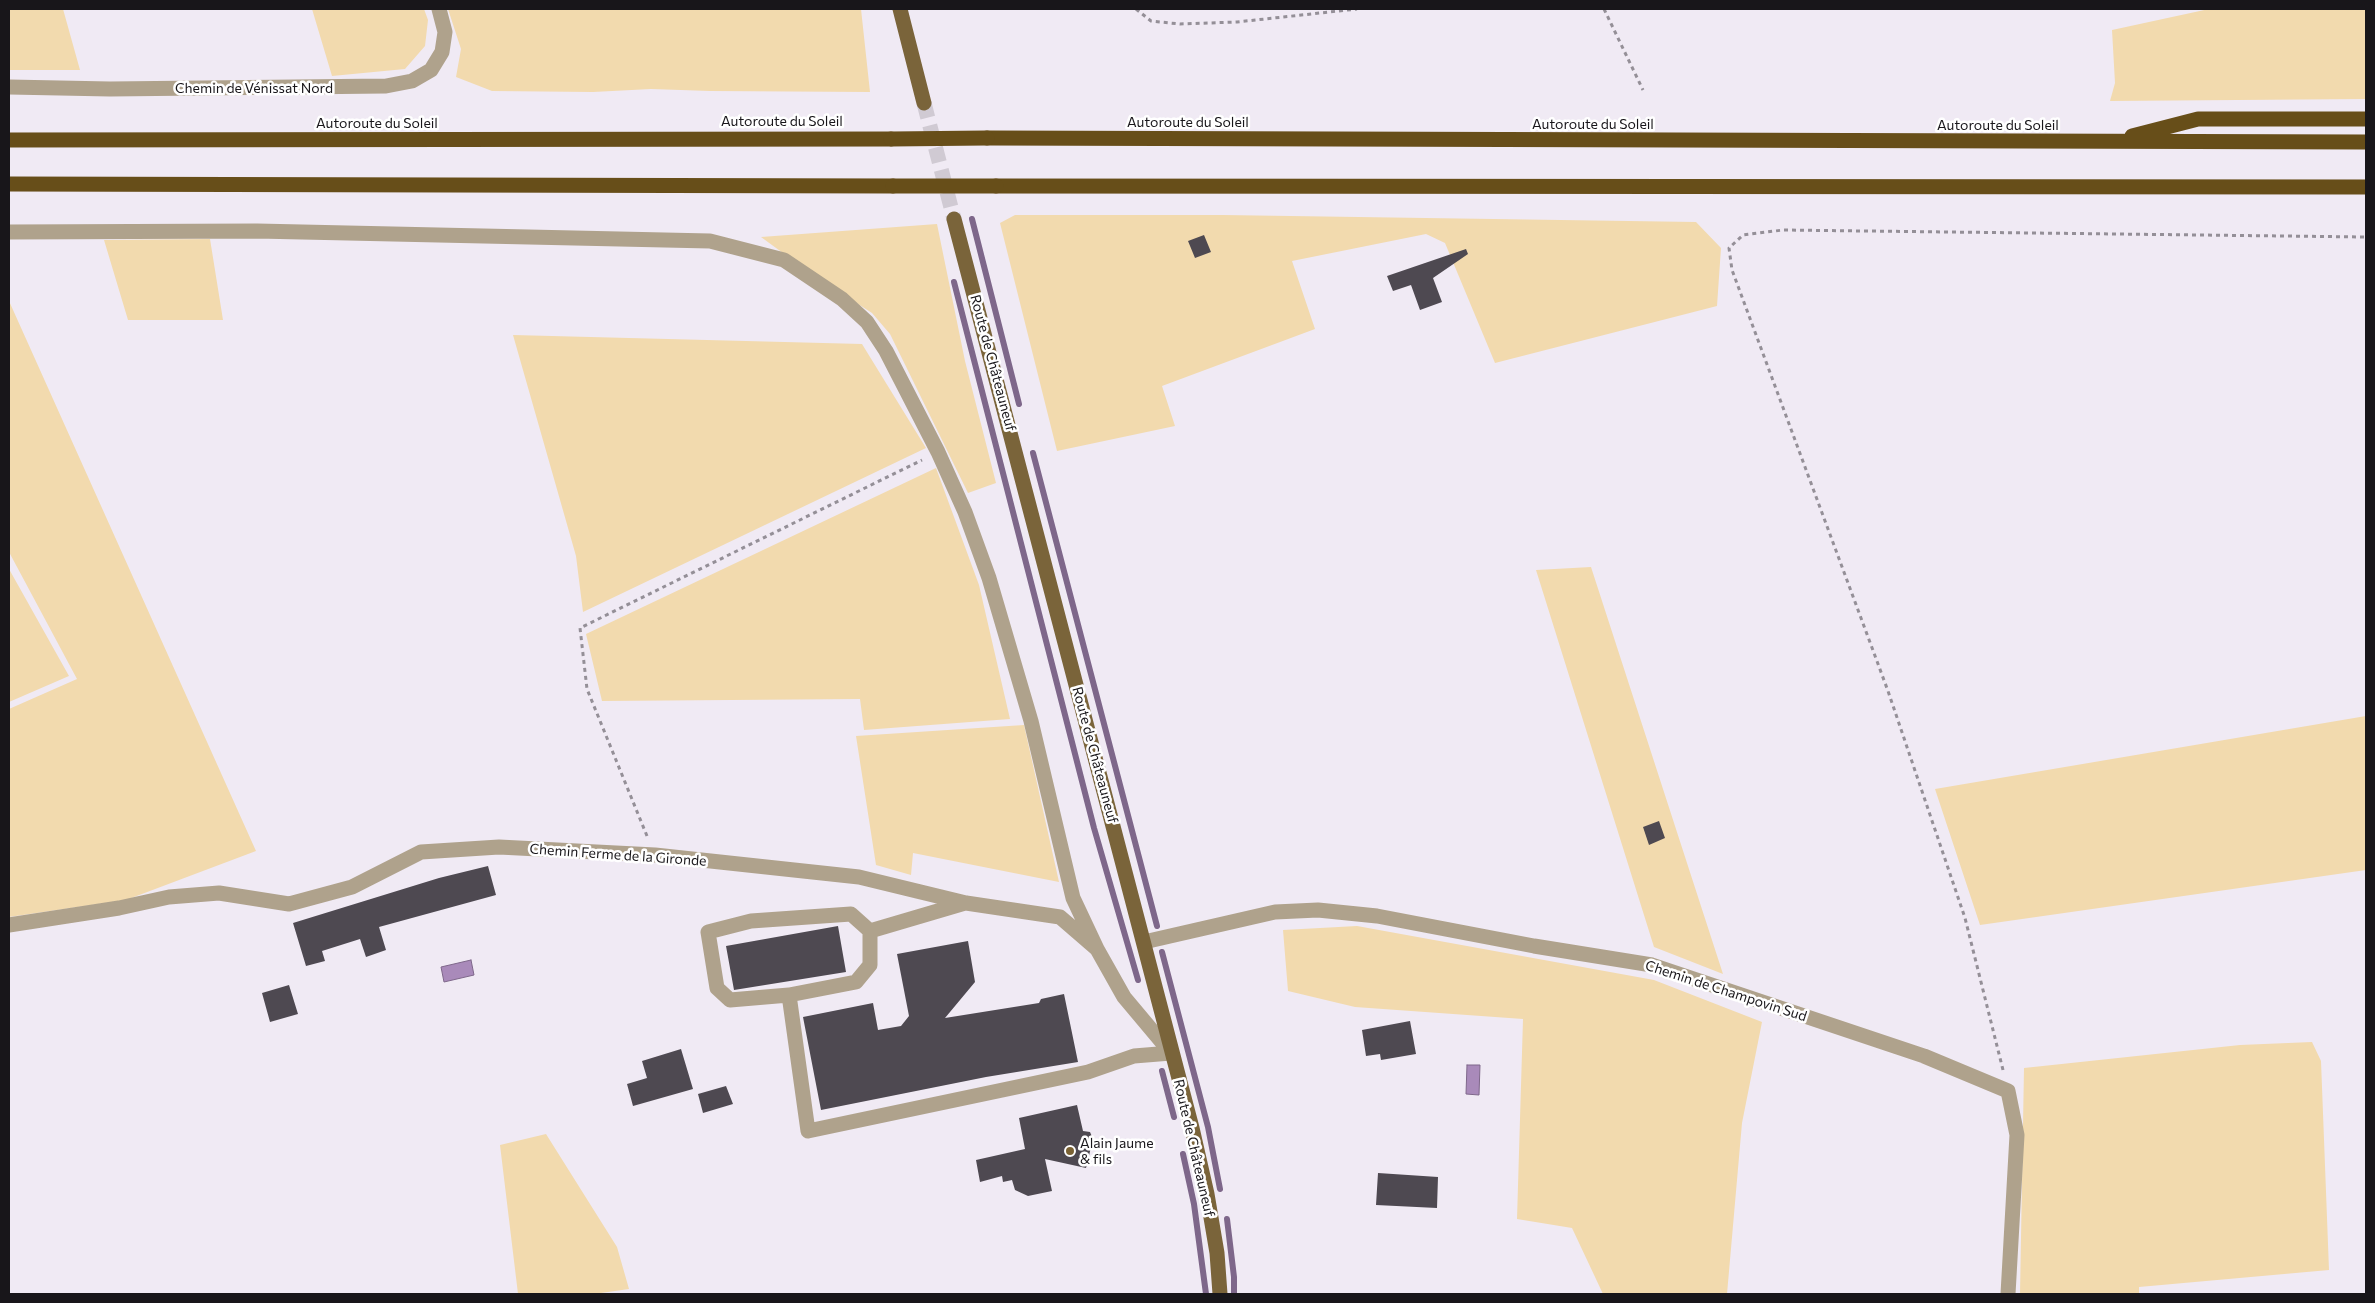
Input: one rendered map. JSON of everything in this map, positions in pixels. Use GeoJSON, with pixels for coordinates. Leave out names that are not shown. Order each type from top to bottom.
{"type":"FeatureCollection","features":[{"type":"Feature","properties":{"kind":"highway"},"geometry":{"type":"LineString","coordinates":[[2110,141],[2198,119],[2366,119]]}},
{"type":"Feature","properties":{"kind":"highway","name":"Autoroute du Soleil"},"geometry":{"type":"LineString","coordinates":[[9,140],[988,138],[2366,142]]}},
{"type":"Feature","properties":{"kind":"highway"},"geometry":{"type":"LineString","coordinates":[[9,184],[2366,187]]}},
{"type":"Feature","properties":{"kind":"main road"},"geometry":{"type":"LineString","coordinates":[[900,9],[924,103]]}},
{"type":"Feature","properties":{"kind":"main road","name":"Route de Châteauneuf"},"geometry":{"type":"LineString","coordinates":[[954,219],[1192,1128],[1207,1194],[1217,1253],[1220,1294]]}},
{"type":"Feature","properties":{"kind":"street","name":"Chemin de Vénissat Nord"},"geometry":{"type":"LineString","coordinates":[[9,87],[386,86],[412,81],[431,70],[442,52],[444,32],[440,9]]}},
{"type":"Feature","properties":{"kind":"street"},"geometry":{"type":"LineString","coordinates":[[9,232],[257,231],[710,241],[784,260],[842,299],[867,322],[886,351],[938,452],[965,512],[989,578],[1031,721],[1073,898],[1097,949]]}},
{"type":"Feature","properties":{"kind":"street","name":"Chemin Ferme de la Gironde"},"geometry":{"type":"LineString","coordinates":[[9,925],[169,898],[219,893],[289,904],[352,888],[421,852],[499,847],[655,855],[859,877],[966,903],[1060,917],[1097,949],[1124,997],[1171,1053]]}},
{"type":"Feature","properties":{"kind":"street"},"geometry":{"type":"LineString","coordinates":[[870,931],[966,903]]}},
{"type":"Feature","properties":{"kind":"street","name":"Chemin de Champovin Sud"},"geometry":{"type":"LineString","coordinates":[[1144,942],[1275,912],[1318,910],[1377,916],[1534,946],[1652,965],[1924,1056],[2008,1091]]}},
{"type":"Feature","properties":{"kind":"street"},"geometry":{"type":"LineString","coordinates":[[851,914],[870,931],[870,965],[856,982],[789,995],[730,1000],[718,988],[708,932],[751,921],[851,914]]}},
{"type":"Feature","properties":{"kind":"street"},"geometry":{"type":"LineString","coordinates":[[789,995],[808,1131],[1088,1072],[1134,1056],[1171,1053]]}},
{"type":"Feature","properties":{"kind":"street"},"geometry":{"type":"LineString","coordinates":[[2008,1091],[2017,1135],[2008,1294]]}},
{"type":"Feature","properties":{"kind":"path"},"geometry":{"type":"LineString","coordinates":[[1136,9],[1151,21],[1180,24],[1237,22],[1357,9]]}},
{"type":"Feature","properties":{"kind":"path"},"geometry":{"type":"LineString","coordinates":[[1604,9],[1643,90]]}},
{"type":"Feature","properties":{"kind":"path"},"geometry":{"type":"LineString","coordinates":[[2008,1091],[1962,908],[1888,691],[1751,326],[1732,270],[1729,248],[1743,235],[1783,230],[2366,238]]}},
{"type":"Feature","properties":{"kind":"path"},"geometry":{"type":"LineString","coordinates":[[655,855],[587,689],[580,628],[938,452]]}},
{"type":"Feature","properties":{"kind":"shaded area"},"geometry":{"type":"Polygon","coordinates":[[[9,9],[63,9],[80,70],[9,70],[9,9]]]}},
{"type":"Feature","properties":{"kind":"shaded area"},"geometry":{"type":"Polygon","coordinates":[[[312,9],[424,9],[428,20],[425,46],[405,69],[332,76],[312,9]]]}},
{"type":"Feature","properties":{"kind":"shaded area"},"geometry":{"type":"Polygon","coordinates":[[[448,9],[861,9],[870,92],[651,89],[593,92],[492,91],[456,77],[461,49],[448,9]]]}},
{"type":"Feature","properties":{"kind":"shaded area"},"geometry":{"type":"Polygon","coordinates":[[[2209,9],[2366,9],[2366,99],[2110,101],[2115,83],[2112,30],[2209,9]]]}},
{"type":"Feature","properties":{"kind":"shaded area"},"geometry":{"type":"Polygon","coordinates":[[[1015,215],[1223,215],[1696,222],[1721,248],[1717,306],[1495,363],[1445,243],[1426,234],[1292,261],[1315,329],[1162,386],[1175,426],[1057,451],[1000,223],[1015,215]]]}},
{"type":"Feature","properties":{"kind":"shaded area"},"geometry":{"type":"Polygon","coordinates":[[[937,224],[965,361],[996,483],[968,493],[890,334],[872,313],[813,275],[761,237],[937,224]]]}},
{"type":"Feature","properties":{"kind":"shaded area"},"geometry":{"type":"Polygon","coordinates":[[[210,239],[223,320],[128,320],[104,240],[210,239]]]}},
{"type":"Feature","properties":{"kind":"shaded area"},"geometry":{"type":"Polygon","coordinates":[[[9,301],[256,851],[126,900],[9,917],[9,709],[77,679],[9,552],[9,301]]]}},
{"type":"Feature","properties":{"kind":"shaded area"},"geometry":{"type":"Polygon","coordinates":[[[513,335],[862,344],[926,448],[583,612],[576,556],[513,335]]]}},
{"type":"Feature","properties":{"kind":"shaded area"},"geometry":{"type":"Polygon","coordinates":[[[936,468],[979,585],[1010,719],[864,730],[860,699],[602,701],[586,634],[936,468]]]}},
{"type":"Feature","properties":{"kind":"shaded area"},"geometry":{"type":"Polygon","coordinates":[[[1591,567],[1723,974],[1654,947],[1536,570],[1591,567]]]}},
{"type":"Feature","properties":{"kind":"shaded area"},"geometry":{"type":"Polygon","coordinates":[[[9,569],[69,676],[9,702],[9,569]]]}},
{"type":"Feature","properties":{"kind":"shaded area"},"geometry":{"type":"Polygon","coordinates":[[[2366,716],[2366,870],[1980,925],[1935,789],[2366,716]]]}},
{"type":"Feature","properties":{"kind":"shaded area"},"geometry":{"type":"Polygon","coordinates":[[[1024,725],[1059,882],[913,853],[911,875],[876,865],[856,736],[1024,725]]]}},
{"type":"Feature","properties":{"kind":"shaded area"},"geometry":{"type":"Polygon","coordinates":[[[1357,926],[1654,980],[1762,1022],[1742,1123],[1727,1294],[1603,1294],[1572,1228],[1517,1219],[1523,1019],[1355,1007],[1288,991],[1283,930],[1357,926]]]}},
{"type":"Feature","properties":{"kind":"shaded area"},"geometry":{"type":"Polygon","coordinates":[[[471,960],[474,975],[444,982],[441,967],[471,960]]]}},
{"type":"Feature","properties":{"kind":"shaded area"},"geometry":{"type":"Polygon","coordinates":[[[2312,1042],[2321,1061],[2329,1270],[2139,1287],[2139,1294],[2020,1294],[2024,1068],[2240,1045],[2312,1042]]]}},
{"type":"Feature","properties":{"kind":"shaded area"},"geometry":{"type":"Polygon","coordinates":[[[1467,1065],[1480,1065],[1479,1095],[1466,1094],[1467,1065]]]}},
{"type":"Feature","properties":{"kind":"shaded area"},"geometry":{"type":"Polygon","coordinates":[[[546,1134],[617,1247],[629,1289],[594,1294],[518,1294],[500,1145],[546,1134]]]}},
{"type":"Feature","properties":{"kind":"building"},"geometry":{"type":"Polygon","coordinates":[[[1204,235],[1211,252],[1195,258],[1188,241],[1204,235]]]}},
{"type":"Feature","properties":{"kind":"building"},"geometry":{"type":"Polygon","coordinates":[[[1466,249],[1468,254],[1433,278],[1442,302],[1420,310],[1411,285],[1393,291],[1387,276],[1466,249]]]}},
{"type":"Feature","properties":{"kind":"building"},"geometry":{"type":"Polygon","coordinates":[[[1659,821],[1665,838],[1649,845],[1643,827],[1659,821]]]}},
{"type":"Feature","properties":{"kind":"building"},"geometry":{"type":"Polygon","coordinates":[[[488,866],[496,895],[379,927],[386,950],[366,957],[360,939],[322,951],[325,961],[306,966],[293,923],[439,878],[488,866]]]}},
{"type":"Feature","properties":{"kind":"building"},"geometry":{"type":"Polygon","coordinates":[[[838,926],[846,972],[734,990],[726,946],[838,926]]]}},
{"type":"Feature","properties":{"kind":"building"},"geometry":{"type":"Polygon","coordinates":[[[968,941],[975,982],[945,1018],[1039,1003],[1041,999],[1064,994],[1078,1062],[986,1077],[821,1110],[803,1017],[873,1003],[878,1030],[901,1026],[909,1016],[897,954],[968,941]]]}},
{"type":"Feature","properties":{"kind":"building"},"geometry":{"type":"Polygon","coordinates":[[[289,985],[298,1014],[270,1022],[262,993],[289,985]]]}},
{"type":"Feature","properties":{"kind":"building"},"geometry":{"type":"Polygon","coordinates":[[[1410,1021],[1416,1054],[1381,1060],[1380,1054],[1366,1056],[1362,1030],[1410,1021]]]}},
{"type":"Feature","properties":{"kind":"building"},"geometry":{"type":"Polygon","coordinates":[[[681,1049],[693,1089],[633,1106],[627,1084],[647,1078],[642,1061],[681,1049]]]}},
{"type":"Feature","properties":{"kind":"building"},"geometry":{"type":"Polygon","coordinates":[[[726,1086],[733,1104],[703,1113],[698,1094],[726,1086]]]}},
{"type":"Feature","properties":{"kind":"building","name":"Alain Jaume & fils"},"geometry":{"type":"Polygon","coordinates":[[[1077,1105],[1083,1131],[1090,1132],[1093,1139],[1086,1168],[1045,1159],[1052,1191],[1028,1196],[1015,1190],[1012,1180],[1003,1182],[1002,1176],[980,1182],[976,1160],[1025,1149],[1019,1118],[1077,1105]]]}},
{"type":"Feature","properties":{"kind":"building"},"geometry":{"type":"Polygon","coordinates":[[[1378,1173],[1438,1177],[1437,1208],[1376,1205],[1378,1173]]]}},
{"type":"Feature","properties":{"kind":"waterway"},"geometry":{"type":"LineString","coordinates":[[972,219],[1019,404]]}},
{"type":"Feature","properties":{"kind":"waterway"},"geometry":{"type":"LineString","coordinates":[[954,282],[1094,828],[1138,980]]}},
{"type":"Feature","properties":{"kind":"waterway"},"geometry":{"type":"LineString","coordinates":[[1033,453],[1157,926]]}},
{"type":"Feature","properties":{"kind":"waterway"},"geometry":{"type":"LineString","coordinates":[[1162,952],[1208,1127],[1220,1189]]}},
{"type":"Feature","properties":{"kind":"waterway"},"geometry":{"type":"LineString","coordinates":[[1162,1071],[1174,1117]]}},
{"type":"Feature","properties":{"kind":"waterway"},"geometry":{"type":"LineString","coordinates":[[1183,1154],[1194,1204],[1206,1294]]}},
{"type":"Feature","properties":{"kind":"waterway"},"geometry":{"type":"LineString","coordinates":[[1227,1219],[1234,1277],[1234,1294]]}},
{"type":"Feature","properties":{"kind":"tunnel"},"geometry":{"type":"LineString","coordinates":[[924,103],[954,219]]}},
{"type":"Feature","properties":{"kind":"place","name":"Alain Jaume & fils"},"geometry":{"type":"Point","coordinates":[1070,1151]}}]}
